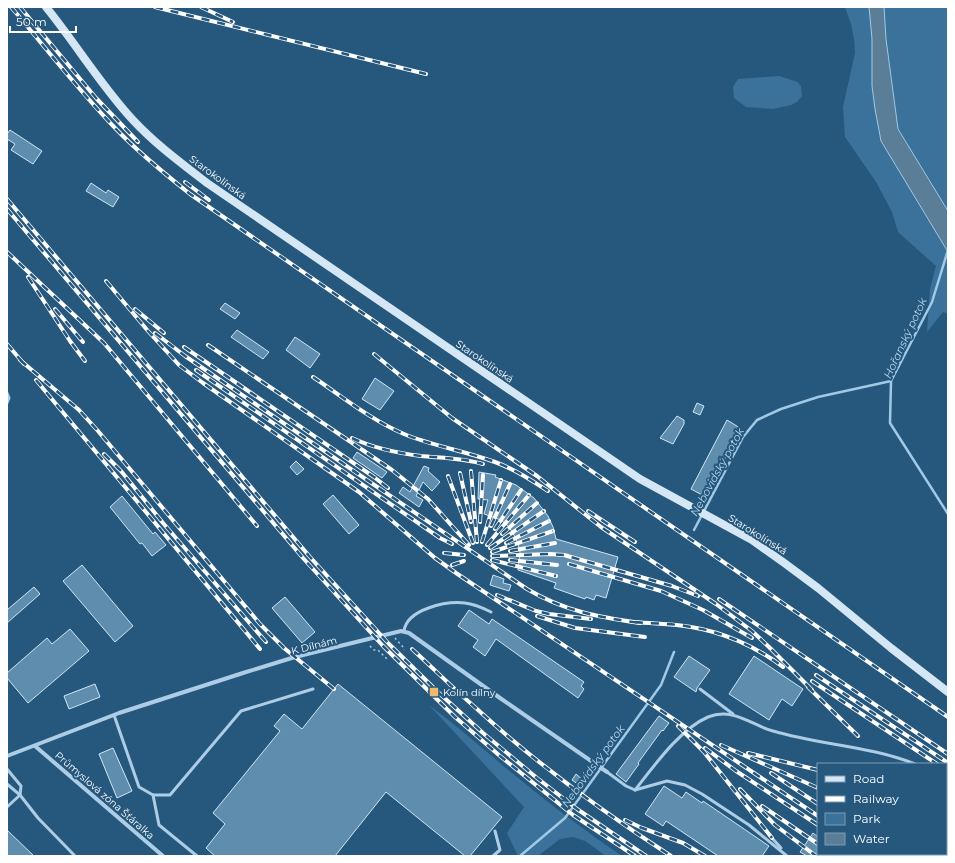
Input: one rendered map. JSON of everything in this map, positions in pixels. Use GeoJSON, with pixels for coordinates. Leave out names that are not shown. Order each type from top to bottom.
{"type":"FeatureCollection","features":[{"type":"Feature","properties":{"kind":"street","name":"Starokolínská"},"geometry":{"type":"LineString","coordinates":[[46,7],[101,82],[132,120],[167,152],[207,183],[640,479],[752,540],[818,588],[891,648],[948,692]]}},
{"type":"Feature","properties":{"kind":"street","name":"K Dílnám"},"geometry":{"type":"LineString","coordinates":[[7,756],[114,715],[295,657],[390,633],[404,631]]}},
{"type":"Feature","properties":{"kind":"street"},"geometry":{"type":"LineString","coordinates":[[404,631],[598,764],[607,772]]}},
{"type":"Feature","properties":{"kind":"street","name":"Průmyslová zóna Šťáralka"},"geometry":{"type":"LineString","coordinates":[[35,746],[163,856]]}},
{"type":"Feature","properties":{"kind":"lane"},"geometry":{"type":"LineString","coordinates":[[7,393],[9,398],[7,403]]}},
{"type":"Feature","properties":{"kind":"lane"},"geometry":{"type":"LineString","coordinates":[[404,631],[407,622],[418,612],[447,604],[472,604],[491,612]]}},
{"type":"Feature","properties":{"kind":"lane"},"geometry":{"type":"LineString","coordinates":[[114,715],[139,787],[153,795],[170,795],[241,711],[313,689]]}},
{"type":"Feature","properties":{"kind":"lane"},"geometry":{"type":"LineString","coordinates":[[700,689],[735,715],[777,732],[884,754],[912,763]]}},
{"type":"Feature","properties":{"kind":"lane"},"geometry":{"type":"LineString","coordinates":[[635,790],[668,749],[697,723],[714,715],[735,715]]}},
{"type":"Feature","properties":{"kind":"lane"},"geometry":{"type":"LineString","coordinates":[[7,769],[21,786],[20,795],[7,807]]}},
{"type":"Feature","properties":{"kind":"lane"},"geometry":{"type":"LineString","coordinates":[[607,772],[626,786],[635,790],[666,781],[685,785],[702,794],[749,825],[787,856],[772,838]]}},
{"type":"Feature","properties":{"kind":"lane"},"geometry":{"type":"LineString","coordinates":[[7,784],[20,795],[38,818],[75,856]]}},
{"type":"Feature","properties":{"kind":"lane"},"geometry":{"type":"LineString","coordinates":[[153,795],[159,825],[198,856]]}},
{"type":"Feature","properties":{"kind":"lane"},"geometry":{"type":"LineString","coordinates":[[493,856],[500,850],[495,831]]}},
{"type":"Feature","properties":{"kind":"path"},"geometry":{"type":"LineString","coordinates":[[390,633],[404,650]]}},
{"type":"Feature","properties":{"kind":"path"},"geometry":{"type":"LineString","coordinates":[[364,640],[374,650],[378,650],[388,660]]}},
{"type":"Feature","properties":{"kind":"green space"},"geometry":{"type":"Polygon","coordinates":[[[845,7],[869,7],[872,39],[872,86],[931,222],[948,252],[948,314],[943,312],[927,332],[930,289],[936,266],[898,232],[892,212],[876,182],[845,137],[843,107],[855,53],[851,24],[845,7]]]}},
{"type":"Feature","properties":{"kind":"green space"},"geometry":{"type":"Polygon","coordinates":[[[884,7],[948,7],[948,211],[898,129],[886,39],[884,7]]]}},
{"type":"Feature","properties":{"kind":"green space"},"geometry":{"type":"Polygon","coordinates":[[[779,76],[798,82],[801,87],[802,96],[797,102],[773,109],[746,107],[734,98],[733,87],[738,79],[779,76]]]}},
{"type":"Feature","properties":{"kind":"green space"},"geometry":{"type":"Polygon","coordinates":[[[429,705],[539,795],[622,856],[606,856],[585,841],[573,837],[560,839],[538,856],[518,856],[507,833],[524,807],[429,705]]]}},
{"type":"Feature","properties":{"kind":"water"},"geometry":{"type":"Polygon","coordinates":[[[869,7],[884,7],[886,39],[898,129],[948,211],[948,252],[881,141],[872,86],[872,39],[869,7]]]}},
{"type":"Feature","properties":{"kind":"building"},"geometry":{"type":"Polygon","coordinates":[[[10,130],[42,151],[33,164],[11,150],[15,144],[7,139],[7,134],[10,130]]]}},
{"type":"Feature","properties":{"kind":"building"},"geometry":{"type":"Polygon","coordinates":[[[91,183],[106,193],[108,190],[119,197],[113,207],[86,191],[91,183]]]}},
{"type":"Feature","properties":{"kind":"building"},"geometry":{"type":"Polygon","coordinates":[[[225,303],[240,313],[235,319],[220,309],[225,303]]]}},
{"type":"Feature","properties":{"kind":"building"},"geometry":{"type":"Polygon","coordinates":[[[237,330],[269,352],[263,359],[231,337],[237,330]]]}},
{"type":"Feature","properties":{"kind":"building"},"geometry":{"type":"Polygon","coordinates":[[[295,337],[320,354],[310,368],[286,350],[295,337]]]}},
{"type":"Feature","properties":{"kind":"building"},"geometry":{"type":"Polygon","coordinates":[[[375,378],[394,391],[380,410],[362,399],[375,378]]]}},
{"type":"Feature","properties":{"kind":"building"},"geometry":{"type":"Polygon","coordinates":[[[697,403],[704,406],[700,415],[693,412],[697,403]]]}},
{"type":"Feature","properties":{"kind":"building"},"geometry":{"type":"Polygon","coordinates":[[[677,416],[684,420],[684,424],[673,444],[660,438],[677,416]]]}},
{"type":"Feature","properties":{"kind":"building"},"geometry":{"type":"Polygon","coordinates":[[[727,420],[740,428],[706,497],[691,489],[727,420]]]}},
{"type":"Feature","properties":{"kind":"building"},"geometry":{"type":"Polygon","coordinates":[[[357,452],[387,472],[382,478],[353,458],[357,452]]]}},
{"type":"Feature","properties":{"kind":"building"},"geometry":{"type":"Polygon","coordinates":[[[296,461],[304,469],[297,475],[290,467],[296,461]]]}},
{"type":"Feature","properties":{"kind":"building"},"geometry":{"type":"Polygon","coordinates":[[[424,466],[429,468],[428,471],[440,482],[432,491],[423,482],[416,496],[423,500],[419,507],[399,493],[403,487],[410,492],[424,466]]]}},
{"type":"Feature","properties":{"kind":"building"},"geometry":{"type":"Polygon","coordinates":[[[479,472],[496,475],[495,477],[516,485],[534,498],[548,516],[556,539],[618,557],[606,598],[596,595],[594,600],[586,597],[585,599],[554,588],[556,583],[518,570],[520,552],[513,533],[501,520],[484,514],[488,500],[478,499],[479,472]]]}},
{"type":"Feature","properties":{"kind":"building"},"geometry":{"type":"Polygon","coordinates":[[[333,495],[359,525],[349,534],[323,504],[333,495]]]}},
{"type":"Feature","properties":{"kind":"building"},"geometry":{"type":"Polygon","coordinates":[[[122,496],[153,534],[155,532],[166,545],[152,556],[142,543],[140,544],[110,507],[122,496]]]}},
{"type":"Feature","properties":{"kind":"building"},"geometry":{"type":"Polygon","coordinates":[[[82,565],[133,626],[115,642],[63,581],[82,565]]]}},
{"type":"Feature","properties":{"kind":"building"},"geometry":{"type":"Polygon","coordinates":[[[493,575],[504,579],[503,583],[511,585],[509,591],[490,585],[493,575]]]}},
{"type":"Feature","properties":{"kind":"building"},"geometry":{"type":"Polygon","coordinates":[[[34,587],[40,594],[7,623],[7,610],[34,587]]]}},
{"type":"Feature","properties":{"kind":"building"},"geometry":{"type":"Polygon","coordinates":[[[285,597],[315,632],[302,643],[272,608],[285,597]]]}},
{"type":"Feature","properties":{"kind":"building"},"geometry":{"type":"Polygon","coordinates":[[[469,610],[489,624],[492,619],[584,682],[581,686],[584,689],[578,698],[496,639],[485,656],[473,647],[478,640],[458,626],[469,610]]]}},
{"type":"Feature","properties":{"kind":"building"},"geometry":{"type":"Polygon","coordinates":[[[70,629],[89,651],[28,703],[7,678],[7,673],[47,638],[52,644],[70,629]]]}},
{"type":"Feature","properties":{"kind":"building"},"geometry":{"type":"Polygon","coordinates":[[[689,656],[710,670],[697,688],[696,692],[674,677],[689,656]]]}},
{"type":"Feature","properties":{"kind":"building"},"geometry":{"type":"Polygon","coordinates":[[[754,656],[803,689],[792,706],[782,699],[769,720],[729,694],[754,656]]]}},
{"type":"Feature","properties":{"kind":"building"},"geometry":{"type":"Polygon","coordinates":[[[95,684],[100,697],[69,709],[64,696],[95,684]]]}},
{"type":"Feature","properties":{"kind":"building"},"geometry":{"type":"Polygon","coordinates":[[[338,684],[502,817],[470,856],[465,856],[386,792],[335,856],[215,856],[206,848],[225,824],[213,813],[280,731],[274,726],[284,714],[302,729],[338,684]]]}},
{"type":"Feature","properties":{"kind":"building"},"geometry":{"type":"Polygon","coordinates":[[[659,716],[669,723],[663,731],[662,730],[626,782],[616,774],[659,716]]]}},
{"type":"Feature","properties":{"kind":"building"},"geometry":{"type":"Polygon","coordinates":[[[113,748],[132,791],[117,798],[99,754],[113,748]]]}},
{"type":"Feature","properties":{"kind":"building"},"geometry":{"type":"Polygon","coordinates":[[[576,774],[583,780],[579,785],[572,780],[576,774]]]}},
{"type":"Feature","properties":{"kind":"building"},"geometry":{"type":"Polygon","coordinates":[[[664,786],[682,798],[686,792],[702,803],[703,801],[769,846],[762,856],[718,856],[666,821],[663,826],[645,814],[664,786]]]}},
{"type":"Feature","properties":{"kind":"building"},"geometry":{"type":"Polygon","coordinates":[[[7,830],[34,856],[7,856],[7,830]]]}},
{"type":"Feature","properties":{"kind":"building"},"geometry":{"type":"Polygon","coordinates":[[[813,833],[817,836],[818,856],[807,856],[800,852],[813,833]]]}},
{"type":"Feature","properties":{"kind":"waterway","name":"Hořanský potok"},"geometry":{"type":"LineString","coordinates":[[948,250],[932,302],[891,381],[890,423],[948,514]]}},
{"type":"Feature","properties":{"kind":"waterway","name":"Nebovidský potok"},"geometry":{"type":"LineString","coordinates":[[694,530],[743,437],[757,420],[781,409],[818,397],[891,381]]}},
{"type":"Feature","properties":{"kind":"waterway","name":"Nebovidský potok"},"geometry":{"type":"LineString","coordinates":[[520,856],[565,818],[661,685],[674,652]]}},
{"type":"Feature","properties":{"kind":"railway"},"geometry":{"type":"LineString","coordinates":[[11,7],[76,85],[125,139],[190,194],[948,717]]}},
{"type":"Feature","properties":{"kind":"railway"},"geometry":{"type":"LineString","coordinates":[[20,7],[96,98],[138,142]]}},
{"type":"Feature","properties":{"kind":"railway"},"geometry":{"type":"LineString","coordinates":[[155,7],[426,74]]}},
{"type":"Feature","properties":{"kind":"railway"},"geometry":{"type":"LineString","coordinates":[[201,7],[233,22]]}},
{"type":"Feature","properties":{"kind":"railway"},"geometry":{"type":"LineString","coordinates":[[185,182],[209,200]]}},
{"type":"Feature","properties":{"kind":"railway"},"geometry":{"type":"LineString","coordinates":[[7,199],[310,557],[389,644],[439,693],[483,733],[537,778],[577,809],[646,856]]}},
{"type":"Feature","properties":{"kind":"railway"},"geometry":{"type":"LineString","coordinates":[[7,209],[303,558],[383,646],[455,717],[500,756],[573,815],[635,856]]}},
{"type":"Feature","properties":{"kind":"railway"},"geometry":{"type":"LineString","coordinates":[[7,252],[104,343],[257,526]]}},
{"type":"Feature","properties":{"kind":"railway"},"geometry":{"type":"LineString","coordinates":[[28,277],[85,361]]}},
{"type":"Feature","properties":{"kind":"railway"},"geometry":{"type":"LineString","coordinates":[[106,281],[179,365],[359,492],[435,558],[817,815]]}},
{"type":"Feature","properties":{"kind":"railway"},"geometry":{"type":"LineString","coordinates":[[55,309],[83,342]]}},
{"type":"Feature","properties":{"kind":"railway"},"geometry":{"type":"LineString","coordinates":[[135,309],[164,333]]}},
{"type":"Feature","properties":{"kind":"railway"},"geometry":{"type":"LineString","coordinates":[[155,333],[185,356],[527,589],[541,597],[568,608],[610,618],[640,623]]}},
{"type":"Feature","properties":{"kind":"railway"},"geometry":{"type":"LineString","coordinates":[[7,344],[24,364]]}},
{"type":"Feature","properties":{"kind":"railway"},"geometry":{"type":"LineString","coordinates":[[208,345],[392,470],[428,499],[469,545]]}},
{"type":"Feature","properties":{"kind":"railway"},"geometry":{"type":"LineString","coordinates":[[184,347],[388,488]]}},
{"type":"Feature","properties":{"kind":"railway"},"geometry":{"type":"LineString","coordinates":[[374,354],[452,418],[537,476],[601,527],[716,604],[752,631],[812,690]]}},
{"type":"Feature","properties":{"kind":"railway"},"geometry":{"type":"LineString","coordinates":[[20,360],[79,410],[260,624],[284,648],[334,689]]}},
{"type":"Feature","properties":{"kind":"railway"},"geometry":{"type":"LineString","coordinates":[[196,370],[440,538],[452,544]]}},
{"type":"Feature","properties":{"kind":"railway"},"geometry":{"type":"LineString","coordinates":[[313,377],[380,422],[404,434],[484,458],[502,465],[548,491]]}},
{"type":"Feature","properties":{"kind":"railway"},"geometry":{"type":"LineString","coordinates":[[36,380],[260,649]]}},
{"type":"Feature","properties":{"kind":"railway"},"geometry":{"type":"LineString","coordinates":[[352,438],[368,445],[394,452],[459,459],[483,464]]}},
{"type":"Feature","properties":{"kind":"railway"},"geometry":{"type":"LineString","coordinates":[[104,454],[121,471],[163,523],[266,642]]}},
{"type":"Feature","properties":{"kind":"railway"},"geometry":{"type":"LineString","coordinates":[[471,471],[477,542]]}},
{"type":"Feature","properties":{"kind":"railway"},"geometry":{"type":"LineString","coordinates":[[460,473],[471,522]]}},
{"type":"Feature","properties":{"kind":"railway"},"geometry":{"type":"LineString","coordinates":[[480,522],[483,475]]}},
{"type":"Feature","properties":{"kind":"railway"},"geometry":{"type":"LineString","coordinates":[[448,476],[473,543]]}},
{"type":"Feature","properties":{"kind":"railway"},"geometry":{"type":"LineString","coordinates":[[482,542],[501,480]]}},
{"type":"Feature","properties":{"kind":"railway"},"geometry":{"type":"LineString","coordinates":[[491,526],[510,484]]}},
{"type":"Feature","properties":{"kind":"railway"},"geometry":{"type":"LineString","coordinates":[[495,529],[521,490]]}},
{"type":"Feature","properties":{"kind":"railway"},"geometry":{"type":"LineString","coordinates":[[487,545],[529,495]]}},
{"type":"Feature","properties":{"kind":"railway"},"geometry":{"type":"LineString","coordinates":[[502,534],[537,503]]}},
{"type":"Feature","properties":{"kind":"railway"},"geometry":{"type":"LineString","coordinates":[[490,548],[544,511]]}},
{"type":"Feature","properties":{"kind":"railway"},"geometry":{"type":"LineString","coordinates":[[588,511],[635,542]]}},
{"type":"Feature","properties":{"kind":"railway"},"geometry":{"type":"LineString","coordinates":[[506,543],[549,521]]}},
{"type":"Feature","properties":{"kind":"railway"},"geometry":{"type":"LineString","coordinates":[[492,552],[553,531]]}},
{"type":"Feature","properties":{"kind":"railway"},"geometry":{"type":"LineString","coordinates":[[510,551],[555,543]]}},
{"type":"Feature","properties":{"kind":"railway"},"geometry":{"type":"LineString","coordinates":[[444,553],[464,555]]}},
{"type":"Feature","properties":{"kind":"railway"},"geometry":{"type":"LineString","coordinates":[[492,556],[564,555],[672,586],[698,596]]}},
{"type":"Feature","properties":{"kind":"railway"},"geometry":{"type":"LineString","coordinates":[[492,560],[556,576]]}},
{"type":"Feature","properties":{"kind":"railway"},"geometry":{"type":"LineString","coordinates":[[510,560],[557,565]]}},
{"type":"Feature","properties":{"kind":"railway"},"geometry":{"type":"LineString","coordinates":[[452,565],[464,561]]}},
{"type":"Feature","properties":{"kind":"railway"},"geometry":{"type":"LineString","coordinates":[[569,564],[661,591],[703,610],[752,638]]}},
{"type":"Feature","properties":{"kind":"railway"},"geometry":{"type":"LineString","coordinates":[[497,595],[536,611],[591,619]]}},
{"type":"Feature","properties":{"kind":"railway"},"geometry":{"type":"LineString","coordinates":[[719,599],[948,754]]}},
{"type":"Feature","properties":{"kind":"railway"},"geometry":{"type":"LineString","coordinates":[[537,616],[575,628],[645,637]]}},
{"type":"Feature","properties":{"kind":"railway"},"geometry":{"type":"LineString","coordinates":[[635,622],[670,624],[703,629],[739,641],[762,653],[783,667]]}},
{"type":"Feature","properties":{"kind":"railway"},"geometry":{"type":"LineString","coordinates":[[412,649],[523,749],[571,787],[671,856]]}},
{"type":"Feature","properties":{"kind":"railway"},"geometry":{"type":"LineString","coordinates":[[816,675],[948,763]]}},
{"type":"Feature","properties":{"kind":"railway"},"geometry":{"type":"LineString","coordinates":[[812,681],[935,763]]}},
{"type":"Feature","properties":{"kind":"railway"},"geometry":{"type":"LineString","coordinates":[[808,687],[858,736]]}},
{"type":"Feature","properties":{"kind":"railway"},"geometry":{"type":"LineString","coordinates":[[678,726],[704,752],[772,838]]}},
{"type":"Feature","properties":{"kind":"railway"},"geometry":{"type":"LineString","coordinates":[[721,745],[817,788]]}},
{"type":"Feature","properties":{"kind":"railway"},"geometry":{"type":"LineString","coordinates":[[705,748],[736,771],[817,824]]}},
{"type":"Feature","properties":{"kind":"railway"},"geometry":{"type":"LineString","coordinates":[[748,753],[817,770]]}},
{"type":"Feature","properties":{"kind":"railway"},"geometry":{"type":"LineString","coordinates":[[771,773],[817,803]]}},
{"type":"Feature","properties":{"kind":"railway"},"geometry":{"type":"LineString","coordinates":[[740,789],[775,825],[816,856]]}},
{"type":"Feature","properties":{"kind":"railway"},"geometry":{"type":"LineString","coordinates":[[762,806],[817,843]]}},
{"type":"Feature","properties":{"kind":"railway"},"geometry":{"type":"LineString","coordinates":[[625,820],[683,843],[705,856]]}},
{"type":"Feature","properties":{"kind":"place","name":"Kolín dílny"},"geometry":{"type":"Point","coordinates":[434,692]}}]}
